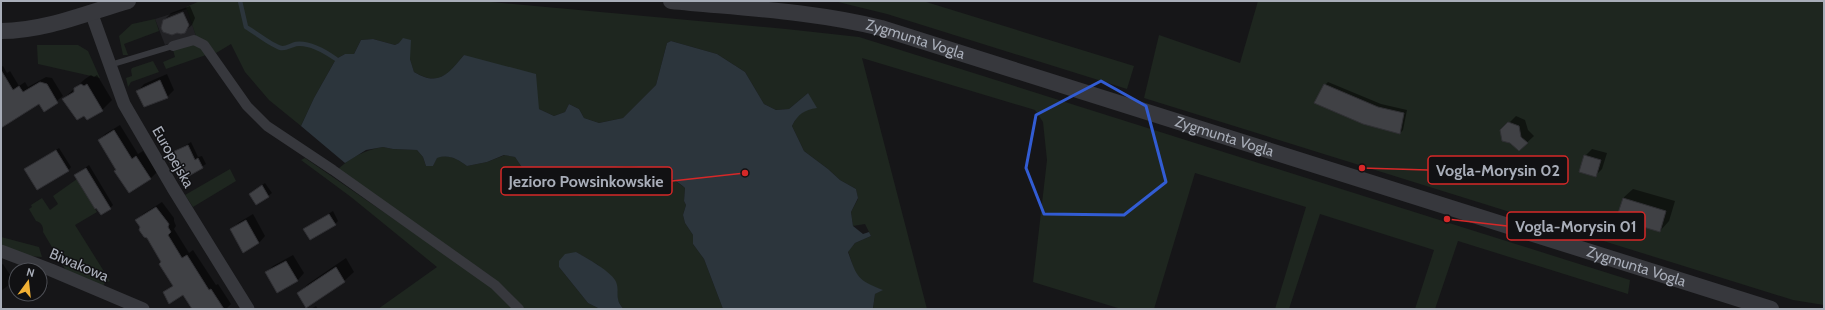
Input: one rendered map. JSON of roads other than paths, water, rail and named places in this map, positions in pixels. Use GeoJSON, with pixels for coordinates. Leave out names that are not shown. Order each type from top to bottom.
{"type":"FeatureCollection","features":[{"type":"Feature","properties":{"kind":"street"},"geometry":{"type":"LineString","coordinates":[[1,31],[31,29],[128,1]]}},
{"type":"Feature","properties":{"kind":"street","name":"Zygmunta Vogla"},"geometry":{"type":"LineString","coordinates":[[671,1],[810,14],[882,28],[1771,309]]}},
{"type":"Feature","properties":{"kind":"street","name":"Europejska"},"geometry":{"type":"LineString","coordinates":[[91,12],[124,104],[173,188],[248,309]]}},
{"type":"Feature","properties":{"kind":"street"},"geometry":{"type":"LineString","coordinates":[[173,46],[194,40],[204,45],[247,106],[263,122],[495,285],[519,309]]}},
{"type":"Feature","properties":{"kind":"street","name":"Biwakowa"},"geometry":{"type":"LineString","coordinates":[[1,251],[144,309]]}},
{"type":"Feature","properties":{"kind":"lane"},"geometry":{"type":"LineString","coordinates":[[110,65],[173,46]]}},
{"type":"Feature","properties":{"kind":"waterway"},"geometry":{"type":"LineString","coordinates":[[240,1],[246,27],[268,42],[281,48],[296,44],[312,46],[336,59]]}},
{"type":"Feature","properties":{"kind":"place","name":"Vogla-Morysin 02"},"geometry":{"type":"Point","coordinates":[1362,168]}},
{"type":"Feature","properties":{"kind":"place","name":"Jezioro Powsinkowskie"},"geometry":{"type":"Point","coordinates":[745,173]}},
{"type":"Feature","properties":{"kind":"place","name":"Vogla-Morysin 01"},"geometry":{"type":"Point","coordinates":[1447,219]}}]}
